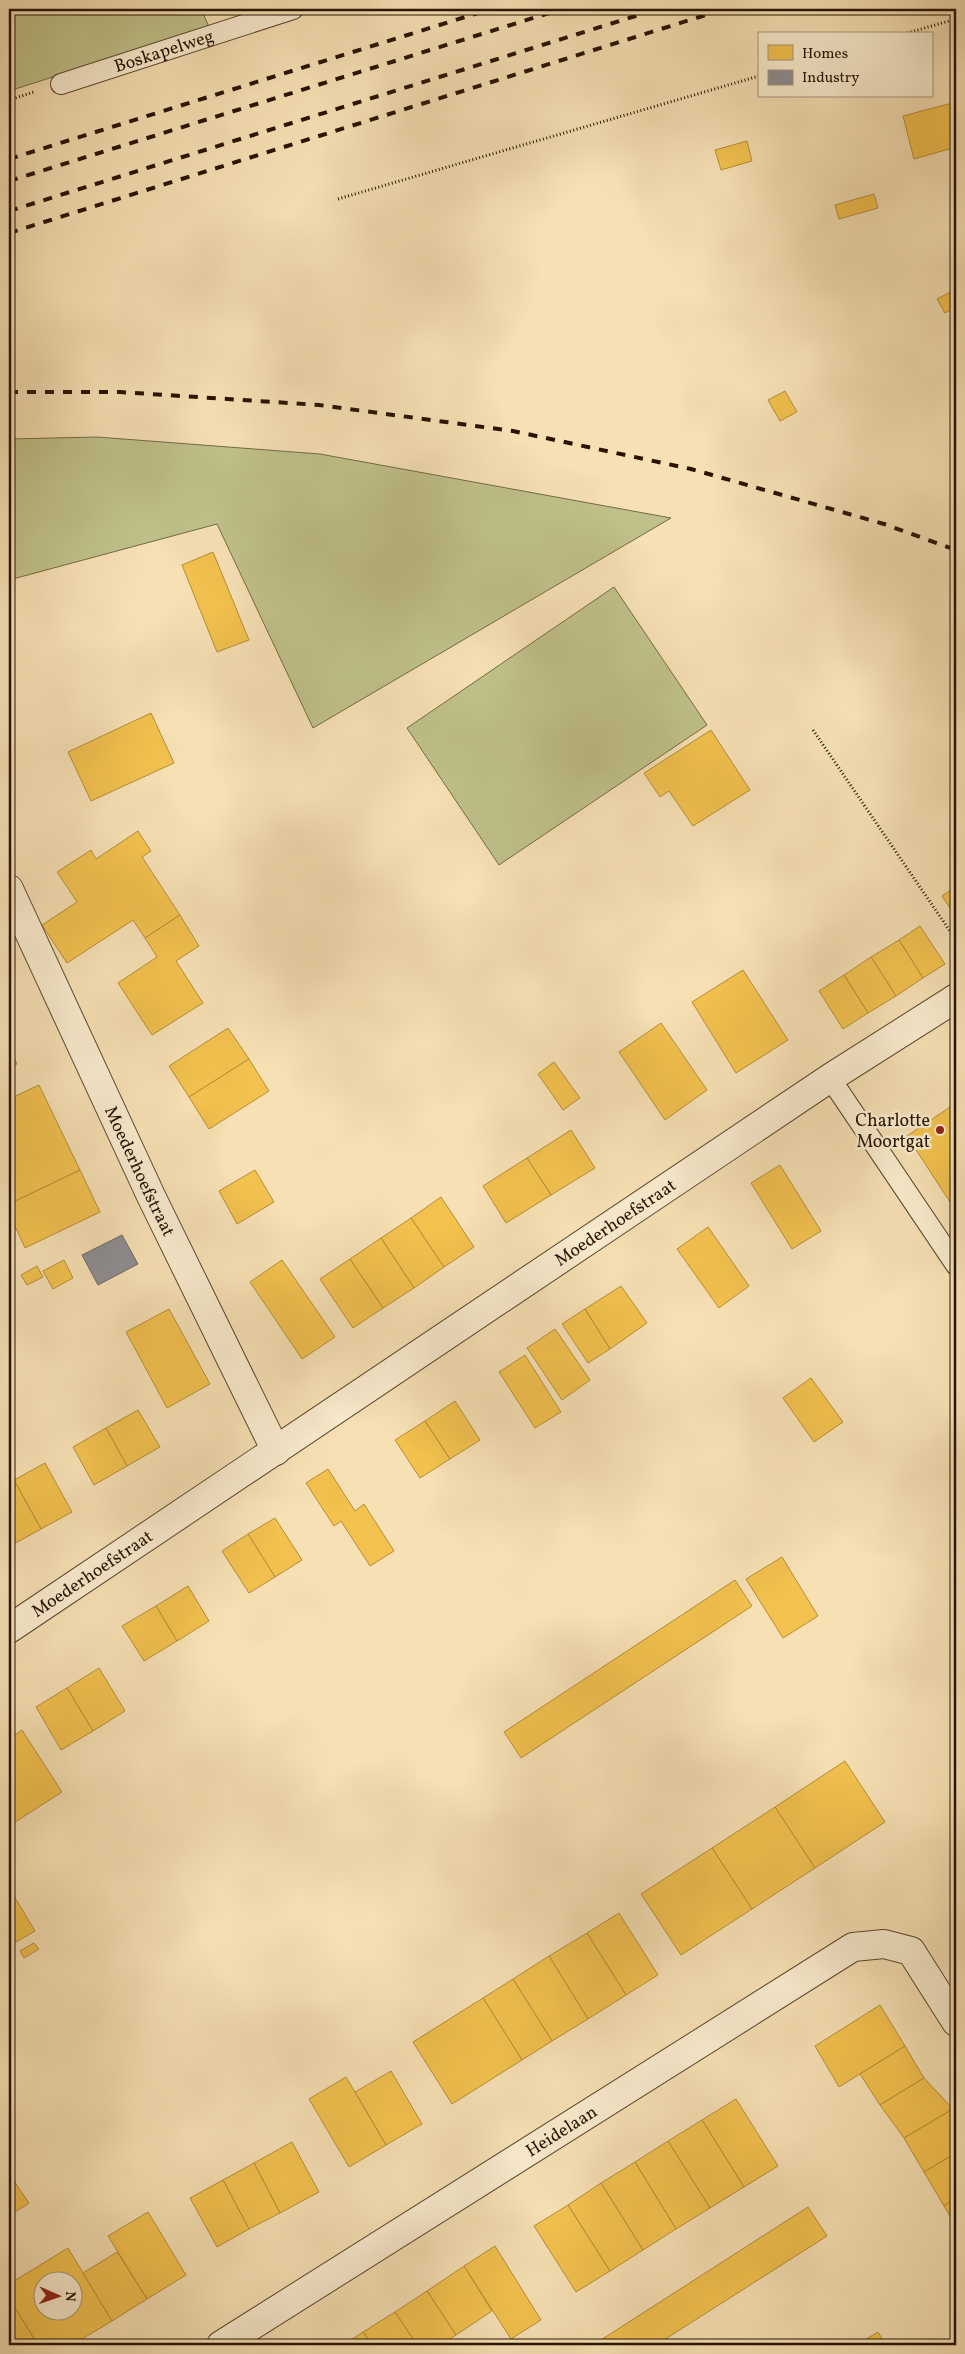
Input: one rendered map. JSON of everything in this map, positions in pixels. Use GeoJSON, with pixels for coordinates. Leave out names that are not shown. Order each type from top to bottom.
{"type":"FeatureCollection","features":[{"type":"Feature","properties":{"kind":"street","name":"Moederhoefstraat"},"geometry":{"type":"LineString","coordinates":[[9,889],[151,1196],[276,1451]]}},
{"type":"Feature","properties":{"kind":"street","name":"Moederhoefstraat"},"geometry":{"type":"LineString","coordinates":[[9,1629],[830,1078],[956,998]]}},
{"type":"Feature","properties":{"kind":"street","name":"Heidelaan"},"geometry":{"type":"LineString","coordinates":[[221,2345],[853,1947],[884,1944],[912,1951],[956,2022]]}},
{"type":"Feature","properties":{"kind":"lane","name":"Boskapelweg"},"geometry":{"type":"LineString","coordinates":[[61,84],[293,9]]}},
{"type":"Feature","properties":{"kind":"lane"},"geometry":{"type":"LineString","coordinates":[[830,1078],[956,1265]]}},
{"type":"Feature","properties":{"kind":"path"},"geometry":{"type":"LineString","coordinates":[[911,32],[956,19]]}},
{"type":"Feature","properties":{"kind":"path"},"geometry":{"type":"LineString","coordinates":[[338,199],[758,76]]}},
{"type":"Feature","properties":{"kind":"path"},"geometry":{"type":"LineString","coordinates":[[813,730],[956,940]]}},
{"type":"Feature","properties":{"kind":"green space"},"geometry":{"type":"Polygon","coordinates":[[[9,9],[201,9],[209,27],[9,91],[9,9]]]}},
{"type":"Feature","properties":{"kind":"green space"},"geometry":{"type":"Polygon","coordinates":[[[97,437],[320,454],[671,518],[313,728],[217,524],[9,580],[9,439],[97,437]]]}},
{"type":"Feature","properties":{"kind":"green space"},"geometry":{"type":"Polygon","coordinates":[[[614,587],[707,725],[499,865],[407,728],[614,587]]]}},
{"type":"Feature","properties":{"kind":"building: Homes"},"geometry":{"type":"Polygon","coordinates":[[[956,102],[956,147],[914,159],[903,116],[956,102]]]}},
{"type":"Feature","properties":{"kind":"building: Homes"},"geometry":{"type":"Polygon","coordinates":[[[747,141],[752,161],[721,170],[715,150],[747,141]]]}},
{"type":"Feature","properties":{"kind":"building: Homes"},"geometry":{"type":"Polygon","coordinates":[[[874,194],[878,208],[839,219],[835,205],[874,194]]]}},
{"type":"Feature","properties":{"kind":"building: Homes"},"geometry":{"type":"Polygon","coordinates":[[[956,289],[956,307],[945,313],[937,299],[956,289]]]}},
{"type":"Feature","properties":{"kind":"building: Homes"},"geometry":{"type":"Polygon","coordinates":[[[785,391],[797,412],[780,421],[768,400],[785,391]]]}},
{"type":"Feature","properties":{"kind":"building: Homes"},"geometry":{"type":"Polygon","coordinates":[[[213,552],[249,640],[217,652],[182,565],[213,552]]]}},
{"type":"Feature","properties":{"kind":"building: Homes"},"geometry":{"type":"Polygon","coordinates":[[[151,713],[174,763],[91,801],[68,752],[151,713]]]}},
{"type":"Feature","properties":{"kind":"building: Homes"},"geometry":{"type":"Polygon","coordinates":[[[711,730],[750,790],[693,826],[669,791],[660,797],[644,773],[711,730]]]}},
{"type":"Feature","properties":{"kind":"building: Homes"},"geometry":{"type":"Polygon","coordinates":[[[138,831],[151,851],[142,857],[180,915],[145,938],[133,920],[67,963],[42,925],[77,902],[57,872],[91,850],[96,859],[138,831]]]}},
{"type":"Feature","properties":{"kind":"building: Homes"},"geometry":{"type":"Polygon","coordinates":[[[956,886],[956,917],[942,896],[956,886]]]}},
{"type":"Feature","properties":{"kind":"building: Homes"},"geometry":{"type":"Polygon","coordinates":[[[180,915],[199,946],[176,961],[203,1003],[152,1035],[118,983],[157,957],[145,938],[180,915]]]}},
{"type":"Feature","properties":{"kind":"building: Homes"},"geometry":{"type":"Polygon","coordinates":[[[920,926],[945,964],[923,978],[899,940],[920,926]]]}},
{"type":"Feature","properties":{"kind":"building: Homes"},"geometry":{"type":"Polygon","coordinates":[[[899,940],[923,978],[896,996],[871,957],[899,940]]]}},
{"type":"Feature","properties":{"kind":"building: Homes"},"geometry":{"type":"Polygon","coordinates":[[[871,957],[896,996],[868,1013],[844,975],[871,957]]]}},
{"type":"Feature","properties":{"kind":"building: Homes"},"geometry":{"type":"Polygon","coordinates":[[[743,970],[788,1040],[736,1073],[692,1002],[743,970]]]}},
{"type":"Feature","properties":{"kind":"building: Homes"},"geometry":{"type":"Polygon","coordinates":[[[844,975],[868,1013],[843,1029],[819,991],[844,975]]]}},
{"type":"Feature","properties":{"kind":"building: Homes"},"geometry":{"type":"Polygon","coordinates":[[[661,1023],[707,1090],[665,1120],[619,1052],[661,1023]]]}},
{"type":"Feature","properties":{"kind":"building: Homes"},"geometry":{"type":"Polygon","coordinates":[[[228,1028],[249,1059],[189,1097],[169,1066],[228,1028]]]}},
{"type":"Feature","properties":{"kind":"building: Homes"},"geometry":{"type":"Polygon","coordinates":[[[9,1047],[17,1064],[9,1068],[9,1047]]]}},
{"type":"Feature","properties":{"kind":"building: Homes"},"geometry":{"type":"Polygon","coordinates":[[[249,1059],[269,1091],[209,1129],[189,1097],[249,1059]]]}},
{"type":"Feature","properties":{"kind":"building: Homes"},"geometry":{"type":"Polygon","coordinates":[[[554,1062],[580,1098],[563,1110],[538,1074],[554,1062]]]}},
{"type":"Feature","properties":{"kind":"building: Homes"},"geometry":{"type":"Polygon","coordinates":[[[39,1085],[80,1170],[9,1204],[9,1099],[39,1085]]]}},
{"type":"Feature","properties":{"kind":"building: Homes"},"geometry":{"type":"Polygon","coordinates":[[[956,1103],[956,1198],[950,1202],[907,1136],[956,1103]]]}},
{"type":"Feature","properties":{"kind":"building: Homes"},"geometry":{"type":"Polygon","coordinates":[[[571,1130],[595,1168],[551,1195],[527,1158],[571,1130]]]}},
{"type":"Feature","properties":{"kind":"building: Homes"},"geometry":{"type":"Polygon","coordinates":[[[527,1158],[551,1195],[506,1223],[483,1186],[527,1158]]]}},
{"type":"Feature","properties":{"kind":"building: Homes"},"geometry":{"type":"Polygon","coordinates":[[[780,1165],[821,1231],[792,1249],[751,1183],[780,1165]]]}},
{"type":"Feature","properties":{"kind":"building: Homes"},"geometry":{"type":"Polygon","coordinates":[[[80,1170],[100,1212],[25,1248],[9,1213],[9,1204],[80,1170]]]}},
{"type":"Feature","properties":{"kind":"building: Homes"},"geometry":{"type":"Polygon","coordinates":[[[255,1170],[274,1202],[237,1224],[219,1191],[255,1170]]]}},
{"type":"Feature","properties":{"kind":"building: Homes"},"geometry":{"type":"Polygon","coordinates":[[[441,1197],[474,1247],[444,1267],[411,1218],[441,1197]]]}},
{"type":"Feature","properties":{"kind":"building: Homes"},"geometry":{"type":"Polygon","coordinates":[[[411,1218],[444,1267],[414,1288],[381,1238],[411,1218]]]}},
{"type":"Feature","properties":{"kind":"building: Homes"},"geometry":{"type":"Polygon","coordinates":[[[708,1227],[749,1286],[719,1308],[677,1249],[708,1227]]]}},
{"type":"Feature","properties":{"kind":"building: Homes"},"geometry":{"type":"Polygon","coordinates":[[[381,1238],[414,1288],[383,1308],[350,1259],[381,1238]]]}},
{"type":"Feature","properties":{"kind":"building: Homes"},"geometry":{"type":"Polygon","coordinates":[[[350,1259],[383,1308],[353,1328],[320,1279],[350,1259]]]}},
{"type":"Feature","properties":{"kind":"building: Homes"},"geometry":{"type":"Polygon","coordinates":[[[64,1260],[73,1278],[53,1289],[43,1271],[64,1260]]]}},
{"type":"Feature","properties":{"kind":"building: Homes"},"geometry":{"type":"Polygon","coordinates":[[[282,1260],[335,1337],[302,1359],[250,1282],[282,1260]]]}},
{"type":"Feature","properties":{"kind":"building: Homes"},"geometry":{"type":"Polygon","coordinates":[[[37,1266],[43,1277],[27,1285],[21,1275],[37,1266]]]}},
{"type":"Feature","properties":{"kind":"building: Homes"},"geometry":{"type":"Polygon","coordinates":[[[621,1286],[647,1323],[610,1349],[585,1309],[621,1286]]]}},
{"type":"Feature","properties":{"kind":"building: Homes"},"geometry":{"type":"Polygon","coordinates":[[[169,1309],[210,1384],[167,1408],[126,1332],[169,1309]]]}},
{"type":"Feature","properties":{"kind":"building: Homes"},"geometry":{"type":"Polygon","coordinates":[[[585,1309],[610,1349],[588,1363],[562,1324],[585,1309]]]}},
{"type":"Feature","properties":{"kind":"building: Homes"},"geometry":{"type":"Polygon","coordinates":[[[555,1329],[590,1380],[562,1400],[527,1348],[555,1329]]]}},
{"type":"Feature","properties":{"kind":"building: Homes"},"geometry":{"type":"Polygon","coordinates":[[[525,1355],[561,1412],[535,1428],[499,1372],[525,1355]]]}},
{"type":"Feature","properties":{"kind":"building: Homes"},"geometry":{"type":"Polygon","coordinates":[[[811,1378],[843,1422],[814,1442],[783,1398],[811,1378]]]}},
{"type":"Feature","properties":{"kind":"building: Homes"},"geometry":{"type":"Polygon","coordinates":[[[455,1401],[480,1440],[450,1459],[425,1421],[455,1401]]]}},
{"type":"Feature","properties":{"kind":"building: Homes"},"geometry":{"type":"Polygon","coordinates":[[[138,1410],[160,1447],[127,1466],[106,1428],[138,1410]]]}},
{"type":"Feature","properties":{"kind":"building: Homes"},"geometry":{"type":"Polygon","coordinates":[[[425,1421],[450,1459],[420,1478],[395,1440],[425,1421]]]}},
{"type":"Feature","properties":{"kind":"building: Homes"},"geometry":{"type":"Polygon","coordinates":[[[106,1428],[127,1466],[94,1485],[73,1447],[106,1428]]]}},
{"type":"Feature","properties":{"kind":"building: Homes"},"geometry":{"type":"Polygon","coordinates":[[[45,1463],[72,1512],[41,1529],[14,1480],[45,1463]]]}},
{"type":"Feature","properties":{"kind":"building: Homes"},"geometry":{"type":"Polygon","coordinates":[[[328,1469],[355,1511],[364,1504],[394,1551],[370,1566],[341,1521],[334,1526],[306,1483],[328,1469]]]}},
{"type":"Feature","properties":{"kind":"building: Homes"},"geometry":{"type":"Polygon","coordinates":[[[14,1480],[41,1529],[10,1546],[9,1483],[14,1480]]]}},
{"type":"Feature","properties":{"kind":"building: Homes"},"geometry":{"type":"Polygon","coordinates":[[[275,1518],[302,1560],[275,1577],[248,1534],[275,1518]]]}},
{"type":"Feature","properties":{"kind":"building: Homes"},"geometry":{"type":"Polygon","coordinates":[[[248,1534],[275,1577],[249,1593],[222,1551],[248,1534]]]}},
{"type":"Feature","properties":{"kind":"building: Homes"},"geometry":{"type":"Polygon","coordinates":[[[782,1557],[818,1616],[783,1638],[746,1579],[782,1557]]]}},
{"type":"Feature","properties":{"kind":"building: Homes"},"geometry":{"type":"Polygon","coordinates":[[[735,1580],[752,1606],[521,1758],[504,1732],[735,1580]]]}},
{"type":"Feature","properties":{"kind":"building: Homes"},"geometry":{"type":"Polygon","coordinates":[[[188,1586],[209,1621],[177,1641],[156,1606],[188,1586]]]}},
{"type":"Feature","properties":{"kind":"building: Homes"},"geometry":{"type":"Polygon","coordinates":[[[156,1606],[177,1641],[144,1661],[122,1626],[156,1606]]]}},
{"type":"Feature","properties":{"kind":"building: Homes"},"geometry":{"type":"Polygon","coordinates":[[[99,1668],[125,1711],[93,1731],[67,1688],[99,1668]]]}},
{"type":"Feature","properties":{"kind":"building: Homes"},"geometry":{"type":"Polygon","coordinates":[[[67,1688],[93,1731],[61,1750],[36,1707],[67,1688]]]}},
{"type":"Feature","properties":{"kind":"building: Homes"},"geometry":{"type":"Polygon","coordinates":[[[22,1730],[62,1792],[9,1826],[9,1739],[22,1730]]]}},
{"type":"Feature","properties":{"kind":"building: Homes"},"geometry":{"type":"Polygon","coordinates":[[[845,1761],[885,1822],[815,1868],[775,1807],[845,1761]]]}},
{"type":"Feature","properties":{"kind":"building: Homes"},"geometry":{"type":"Polygon","coordinates":[[[775,1807],[815,1868],[752,1909],[712,1848],[775,1807]]]}},
{"type":"Feature","properties":{"kind":"building: Homes"},"geometry":{"type":"Polygon","coordinates":[[[712,1848],[752,1909],[681,1955],[641,1894],[712,1848]]]}},
{"type":"Feature","properties":{"kind":"building: Homes"},"geometry":{"type":"Polygon","coordinates":[[[11,1891],[35,1931],[16,1942],[9,1930],[9,1893],[11,1891]]]}},
{"type":"Feature","properties":{"kind":"building: Homes"},"geometry":{"type":"Polygon","coordinates":[[[619,1913],[658,1975],[626,1995],[587,1933],[619,1913]]]}},
{"type":"Feature","properties":{"kind":"building: Homes"},"geometry":{"type":"Polygon","coordinates":[[[587,1933],[626,1995],[588,2019],[549,1956],[587,1933]]]}},
{"type":"Feature","properties":{"kind":"building: Homes"},"geometry":{"type":"Polygon","coordinates":[[[34,1943],[39,1949],[24,1958],[20,1951],[34,1943]]]}},
{"type":"Feature","properties":{"kind":"building: Homes"},"geometry":{"type":"Polygon","coordinates":[[[549,1956],[588,2019],[552,2041],[513,1979],[549,1956]]]}},
{"type":"Feature","properties":{"kind":"building: Homes"},"geometry":{"type":"Polygon","coordinates":[[[513,1979],[552,2041],[522,2060],[483,1998],[513,1979]]]}},
{"type":"Feature","properties":{"kind":"building: Homes"},"geometry":{"type":"Polygon","coordinates":[[[483,1998],[522,2060],[452,2104],[413,2042],[483,1998]]]}},
{"type":"Feature","properties":{"kind":"building: Homes"},"geometry":{"type":"Polygon","coordinates":[[[880,2005],[905,2046],[839,2087],[815,2046],[880,2005]]]}},
{"type":"Feature","properties":{"kind":"building: Homes"},"geometry":{"type":"Polygon","coordinates":[[[905,2046],[924,2078],[880,2105],[860,2074],[905,2046]]]}},
{"type":"Feature","properties":{"kind":"building: Homes"},"geometry":{"type":"Polygon","coordinates":[[[391,2071],[422,2124],[386,2145],[355,2092],[391,2071]]]}},
{"type":"Feature","properties":{"kind":"building: Homes"},"geometry":{"type":"Polygon","coordinates":[[[346,2077],[386,2145],[349,2167],[309,2099],[346,2077]]]}},
{"type":"Feature","properties":{"kind":"building: Homes"},"geometry":{"type":"Polygon","coordinates":[[[924,2078],[953,2109],[904,2138],[880,2105],[924,2078]]]}},
{"type":"Feature","properties":{"kind":"building: Homes"},"geometry":{"type":"Polygon","coordinates":[[[736,2099],[778,2166],[744,2187],[702,2120],[736,2099]]]}},
{"type":"Feature","properties":{"kind":"building: Homes"},"geometry":{"type":"Polygon","coordinates":[[[953,2109],[956,2115],[956,2153],[924,2172],[904,2138],[953,2109]]]}},
{"type":"Feature","properties":{"kind":"building: Homes"},"geometry":{"type":"Polygon","coordinates":[[[702,2120],[744,2187],[710,2208],[668,2141],[702,2120]]]}},
{"type":"Feature","properties":{"kind":"building: Homes"},"geometry":{"type":"Polygon","coordinates":[[[668,2141],[710,2208],[676,2229],[635,2162],[668,2141]]]}},
{"type":"Feature","properties":{"kind":"building: Homes"},"geometry":{"type":"Polygon","coordinates":[[[292,2142],[319,2192],[280,2213],[254,2163],[292,2142]]]}},
{"type":"Feature","properties":{"kind":"building: Homes"},"geometry":{"type":"Polygon","coordinates":[[[956,2153],[956,2198],[944,2206],[924,2172],[956,2153]]]}},
{"type":"Feature","properties":{"kind":"building: Homes"},"geometry":{"type":"Polygon","coordinates":[[[635,2162],[676,2229],[643,2250],[601,2183],[635,2162]]]}},
{"type":"Feature","properties":{"kind":"building: Homes"},"geometry":{"type":"Polygon","coordinates":[[[254,2163],[280,2213],[249,2229],[223,2180],[254,2163]]]}},
{"type":"Feature","properties":{"kind":"building: Homes"},"geometry":{"type":"Polygon","coordinates":[[[9,2174],[29,2203],[9,2216],[9,2174]]]}},
{"type":"Feature","properties":{"kind":"building: Homes"},"geometry":{"type":"Polygon","coordinates":[[[223,2180],[249,2229],[217,2247],[190,2198],[223,2180]]]}},
{"type":"Feature","properties":{"kind":"building: Homes"},"geometry":{"type":"Polygon","coordinates":[[[601,2183],[643,2250],[610,2271],[568,2205],[601,2183]]]}},
{"type":"Feature","properties":{"kind":"building: Homes"},"geometry":{"type":"Polygon","coordinates":[[[956,2198],[956,2226],[944,2206],[956,2198]]]}},
{"type":"Feature","properties":{"kind":"building: Homes"},"geometry":{"type":"Polygon","coordinates":[[[568,2205],[610,2271],[576,2292],[534,2226],[568,2205]]]}},
{"type":"Feature","properties":{"kind":"building: Homes"},"geometry":{"type":"Polygon","coordinates":[[[808,2207],[827,2236],[656,2345],[593,2345],[808,2207]]]}},
{"type":"Feature","properties":{"kind":"building: Homes"},"geometry":{"type":"Polygon","coordinates":[[[148,2212],[186,2275],[147,2299],[108,2236],[148,2212]]]}},
{"type":"Feature","properties":{"kind":"building: Homes"},"geometry":{"type":"Polygon","coordinates":[[[495,2246],[541,2320],[511,2339],[464,2266],[495,2246]]]}},
{"type":"Feature","properties":{"kind":"building: Homes"},"geometry":{"type":"Polygon","coordinates":[[[68,2248],[112,2321],[72,2345],[38,2345],[9,2298],[9,2284],[68,2248]]]}},
{"type":"Feature","properties":{"kind":"building: Homes"},"geometry":{"type":"Polygon","coordinates":[[[117,2252],[147,2299],[112,2321],[83,2273],[117,2252]]]}},
{"type":"Feature","properties":{"kind":"building: Homes"},"geometry":{"type":"Polygon","coordinates":[[[464,2266],[492,2311],[456,2335],[427,2291],[464,2266]]]}},
{"type":"Feature","properties":{"kind":"building: Homes"},"geometry":{"type":"Polygon","coordinates":[[[427,2291],[456,2335],[440,2345],[417,2345],[395,2312],[427,2291]]]}},
{"type":"Feature","properties":{"kind":"building: Homes"},"geometry":{"type":"Polygon","coordinates":[[[9,2298],[38,2345],[9,2345],[9,2298]]]}},
{"type":"Feature","properties":{"kind":"building: Homes"},"geometry":{"type":"Polygon","coordinates":[[[395,2312],[417,2345],[372,2345],[363,2332],[395,2312]]]}},
{"type":"Feature","properties":{"kind":"building: Homes"},"geometry":{"type":"Polygon","coordinates":[[[363,2332],[372,2345],[343,2345],[363,2332]]]}},
{"type":"Feature","properties":{"kind":"building: Homes"},"geometry":{"type":"Polygon","coordinates":[[[878,2332],[886,2345],[856,2345],[878,2332]]]}},
{"type":"Feature","properties":{"kind":"building: Industry"},"geometry":{"type":"Polygon","coordinates":[[[122,1235],[138,1264],[98,1285],[82,1255],[122,1235]]]}},
{"type":"Feature","properties":{"kind":"railway"},"geometry":{"type":"LineString","coordinates":[[9,159],[491,9]]}},
{"type":"Feature","properties":{"kind":"railway"},"geometry":{"type":"LineString","coordinates":[[9,181],[562,9]]}},
{"type":"Feature","properties":{"kind":"railway"},"geometry":{"type":"LineString","coordinates":[[9,211],[658,9]]}},
{"type":"Feature","properties":{"kind":"railway"},"geometry":{"type":"LineString","coordinates":[[9,233],[725,9]]}},
{"type":"Feature","properties":{"kind":"railway"},"geometry":{"type":"LineString","coordinates":[[9,392],[120,392],[319,405],[513,431],[691,469],[884,524],[956,550]]}},
{"type":"Feature","properties":{"kind":"place","name":"Charlotte Moortgat"},"geometry":{"type":"Point","coordinates":[940,1130]}}]}
